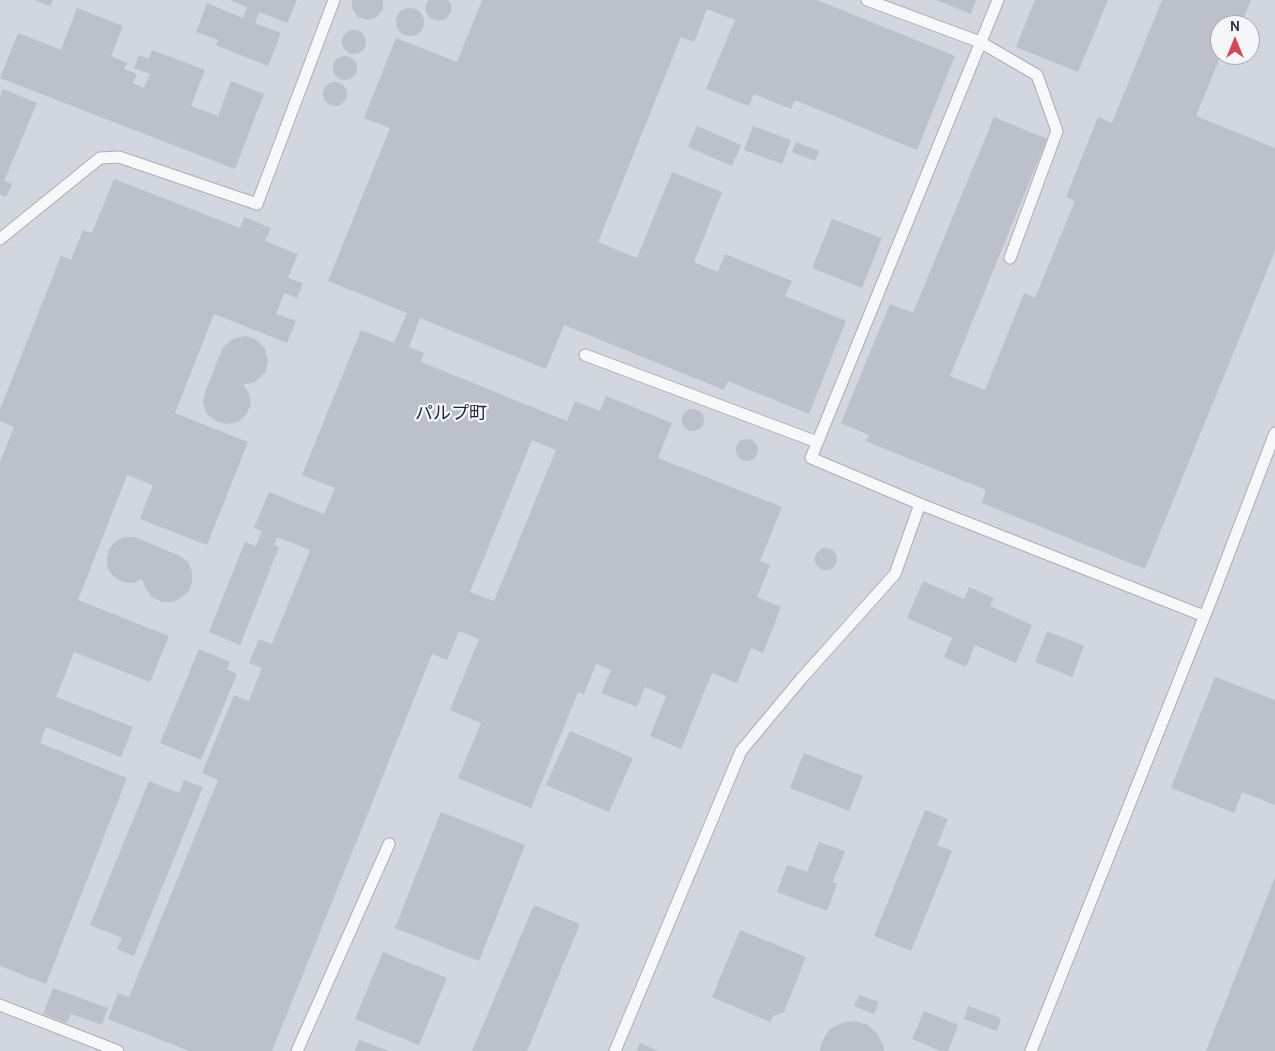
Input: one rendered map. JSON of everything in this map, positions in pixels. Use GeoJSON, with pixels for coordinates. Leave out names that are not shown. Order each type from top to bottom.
{"type":"FeatureCollection","features":[{"type":"Feature","properties":{"kind":"lane"},"geometry":{"type":"LineString","coordinates":[[0,239],[100,158],[119,157],[257,204],[334,0]]}},
{"type":"Feature","properties":{"kind":"lane"},"geometry":{"type":"LineString","coordinates":[[867,0],[980,42],[1037,75],[1057,131],[1010,258]]}},
{"type":"Feature","properties":{"kind":"lane"},"geometry":{"type":"LineString","coordinates":[[998,0],[810,458],[920,504],[1204,616]]}},
{"type":"Feature","properties":{"kind":"lane"},"geometry":{"type":"LineString","coordinates":[[585,355],[818,442]]}},
{"type":"Feature","properties":{"kind":"lane"},"geometry":{"type":"LineString","coordinates":[[1031,1051],[1275,433]]}},
{"type":"Feature","properties":{"kind":"lane"},"geometry":{"type":"LineString","coordinates":[[614,1051],[741,751],[801,679],[895,574],[920,504]]}},
{"type":"Feature","properties":{"kind":"lane"},"geometry":{"type":"LineString","coordinates":[[297,1051],[389,844]]}},
{"type":"Feature","properties":{"kind":"lane"},"geometry":{"type":"LineString","coordinates":[[0,1005],[118,1051]]}},
{"type":"Feature","properties":{"kind":"shaded area"},"geometry":{"type":"Polygon","coordinates":[[[0,0],[1275,0],[1275,1051],[0,1051],[0,0]]]}},
{"type":"Feature","properties":{"kind":"building"},"geometry":{"type":"Polygon","coordinates":[[[34,0],[53,0],[50,6],[34,0]]]}},
{"type":"Feature","properties":{"kind":"building"},"geometry":{"type":"Polygon","coordinates":[[[230,0],[297,0],[287,23],[259,12],[255,23],[281,33],[268,66],[216,45],[218,40],[196,32],[207,3],[243,18],[247,7],[230,0]]]}},
{"type":"Feature","properties":{"kind":"building"},"geometry":{"type":"Polygon","coordinates":[[[352,0],[383,0],[383,9],[377,17],[367,20],[358,17],[352,8],[352,0]]]}},
{"type":"Feature","properties":{"kind":"building"},"geometry":{"type":"Polygon","coordinates":[[[429,0],[448,0],[451,4],[451,12],[446,19],[438,21],[431,19],[426,12],[426,4],[429,0]]]}},
{"type":"Feature","properties":{"kind":"building"},"geometry":{"type":"Polygon","coordinates":[[[482,0],[817,0],[955,56],[917,150],[795,100],[791,109],[754,94],[749,106],[706,89],[735,20],[707,9],[694,42],[681,37],[598,242],[637,258],[672,172],[722,192],[694,262],[718,272],[725,254],[792,281],[785,296],[846,321],[809,414],[728,381],[724,390],[564,325],[546,369],[420,318],[409,347],[424,353],[421,362],[567,421],[575,401],[600,411],[606,396],[672,423],[658,458],[782,507],[760,561],[770,565],[757,597],[781,607],[763,653],[751,648],[737,683],[712,673],[681,749],[650,736],[666,696],[645,687],[637,707],[601,693],[611,670],[596,664],[584,694],[578,692],[531,808],[458,778],[481,723],[450,710],[479,639],[459,631],[447,660],[432,654],[272,1051],[189,1051],[108,1019],[118,993],[129,997],[218,780],[202,773],[234,695],[249,701],[262,668],[249,663],[259,639],[272,644],[310,550],[277,537],[274,545],[279,547],[240,645],[209,632],[245,542],[256,546],[262,531],[254,528],[269,492],[324,514],[335,488],[302,475],[361,330],[394,343],[407,313],[328,281],[390,128],[364,118],[396,38],[457,62],[482,0]],[[532,440],[470,592],[494,601],[556,450],[532,440]]]}},
{"type":"Feature","properties":{"kind":"building"},"geometry":{"type":"Polygon","coordinates":[[[936,0],[976,0],[971,14],[936,0]]]}},
{"type":"Feature","properties":{"kind":"building"},"geometry":{"type":"Polygon","coordinates":[[[1035,0],[1108,0],[1078,72],[1016,47],[1035,0]]]}},
{"type":"Feature","properties":{"kind":"building"},"geometry":{"type":"Polygon","coordinates":[[[1162,0],[1251,0],[1245,15],[1210,15],[1210,65],[1217,65],[1196,116],[1275,148],[1275,251],[1145,569],[982,503],[986,490],[866,441],[869,435],[841,423],[890,304],[913,313],[994,117],[1047,139],[950,376],[985,390],[1024,293],[1035,298],[1075,201],[1066,197],[1098,117],[1112,123],[1162,0]]]}},
{"type":"Feature","properties":{"kind":"building"},"geometry":{"type":"Polygon","coordinates":[[[77,8],[123,26],[111,56],[127,63],[124,69],[137,74],[133,83],[144,88],[150,74],[134,68],[139,55],[149,59],[152,50],[205,70],[191,106],[218,116],[231,81],[264,94],[235,169],[0,78],[18,33],[61,50],[77,8]]]}},
{"type":"Feature","properties":{"kind":"building"},"geometry":{"type":"Polygon","coordinates":[[[410,8],[420,12],[424,22],[420,32],[410,36],[400,32],[396,22],[400,12],[410,8]]]}},
{"type":"Feature","properties":{"kind":"building"},"geometry":{"type":"Polygon","coordinates":[[[354,30],[359,31],[365,37],[365,47],[359,53],[354,54],[349,53],[343,47],[342,42],[343,37],[349,31],[354,30]]]}},
{"type":"Feature","properties":{"kind":"building"},"geometry":{"type":"Polygon","coordinates":[[[345,56],[354,59],[357,68],[354,77],[345,80],[336,77],[333,68],[336,59],[345,56]]]}},
{"type":"Feature","properties":{"kind":"building"},"geometry":{"type":"Polygon","coordinates":[[[335,82],[344,85],[347,94],[344,103],[335,106],[326,103],[323,94],[326,85],[335,82]]]}},
{"type":"Feature","properties":{"kind":"building"},"geometry":{"type":"Polygon","coordinates":[[[3,89],[37,103],[4,181],[12,184],[6,197],[0,194],[0,97],[3,89]]]}},
{"type":"Feature","properties":{"kind":"building"},"geometry":{"type":"Polygon","coordinates":[[[697,126],[741,145],[732,166],[688,147],[697,126]]]}},
{"type":"Feature","properties":{"kind":"building"},"geometry":{"type":"Polygon","coordinates":[[[753,126],[791,140],[782,164],[744,150],[753,126]]]}},
{"type":"Feature","properties":{"kind":"building"},"geometry":{"type":"Polygon","coordinates":[[[796,142],[819,151],[815,161],[792,152],[796,142]]]}},
{"type":"Feature","properties":{"kind":"building"},"geometry":{"type":"Polygon","coordinates":[[[114,179],[240,228],[244,217],[271,228],[265,241],[298,254],[288,278],[303,283],[297,298],[284,293],[276,314],[296,321],[287,343],[214,314],[175,413],[248,442],[207,545],[140,519],[153,485],[127,475],[78,600],[169,636],[150,682],[74,652],[56,697],[133,727],[121,757],[46,727],[40,743],[127,778],[46,984],[0,966],[0,462],[14,427],[0,421],[0,409],[61,256],[71,260],[83,230],[92,233],[114,179]]]}},
{"type":"Feature","properties":{"kind":"building"},"geometry":{"type":"Polygon","coordinates":[[[832,219],[882,238],[862,288],[812,268],[832,219]]]}},
{"type":"Feature","properties":{"kind":"building"},"geometry":{"type":"Polygon","coordinates":[[[245,336],[257,340],[265,349],[268,361],[265,373],[255,382],[243,385],[249,393],[251,404],[246,415],[238,422],[227,424],[216,421],[207,414],[203,403],[205,392],[223,347],[233,339],[245,336]]]}},
{"type":"Feature","properties":{"kind":"building"},"geometry":{"type":"Polygon","coordinates":[[[693,409],[701,412],[704,420],[701,428],[693,431],[685,428],[682,420],[685,412],[693,409]]]}},
{"type":"Feature","properties":{"kind":"building"},"geometry":{"type":"Polygon","coordinates":[[[747,439],[755,442],[758,450],[755,458],[747,461],[739,458],[736,450],[739,442],[747,439]]]}},
{"type":"Feature","properties":{"kind":"building"},"geometry":{"type":"Polygon","coordinates":[[[124,537],[135,537],[180,556],[188,562],[192,571],[192,582],[189,591],[181,598],[172,602],[162,602],[152,597],[142,579],[133,583],[123,582],[114,577],[108,569],[109,549],[115,542],[124,537]]]}},
{"type":"Feature","properties":{"kind":"building"},"geometry":{"type":"Polygon","coordinates":[[[826,548],[834,551],[837,559],[834,567],[826,570],[818,567],[815,559],[818,551],[826,548]]]}},
{"type":"Feature","properties":{"kind":"building"},"geometry":{"type":"Polygon","coordinates":[[[923,581],[964,599],[969,587],[994,598],[990,606],[1032,625],[1016,663],[975,645],[966,667],[944,657],[952,638],[907,618],[923,581]]]}},
{"type":"Feature","properties":{"kind":"building"},"geometry":{"type":"Polygon","coordinates":[[[1047,631],[1084,646],[1072,677],[1035,662],[1047,631]]]}},
{"type":"Feature","properties":{"kind":"building"},"geometry":{"type":"Polygon","coordinates":[[[199,649],[230,662],[227,669],[237,674],[201,760],[160,743],[199,649]]]}},
{"type":"Feature","properties":{"kind":"building"},"geometry":{"type":"Polygon","coordinates":[[[1215,677],[1275,700],[1275,805],[1242,792],[1234,813],[1171,788],[1215,677]]]}},
{"type":"Feature","properties":{"kind":"building"},"geometry":{"type":"Polygon","coordinates":[[[570,731],[633,758],[609,812],[546,785],[570,731]]]}},
{"type":"Feature","properties":{"kind":"building"},"geometry":{"type":"Polygon","coordinates":[[[804,753],[863,776],[849,811],[790,788],[804,753]]]}},
{"type":"Feature","properties":{"kind":"building"},"geometry":{"type":"Polygon","coordinates":[[[184,780],[203,787],[134,956],[117,949],[122,938],[90,925],[149,781],[179,793],[184,780]]]}},
{"type":"Feature","properties":{"kind":"building"},"geometry":{"type":"Polygon","coordinates":[[[925,810],[948,819],[937,845],[952,851],[911,951],[874,936],[925,810]]]}},
{"type":"Feature","properties":{"kind":"building"},"geometry":{"type":"Polygon","coordinates":[[[441,812],[525,845],[479,961],[395,928],[441,812]]]}},
{"type":"Feature","properties":{"kind":"building"},"geometry":{"type":"Polygon","coordinates":[[[819,842],[845,851],[833,882],[837,884],[827,911],[777,892],[787,865],[807,872],[819,842]]]}},
{"type":"Feature","properties":{"kind":"building"},"geometry":{"type":"Polygon","coordinates":[[[1275,877],[1275,1051],[1206,1051],[1275,877]]]}},
{"type":"Feature","properties":{"kind":"building"},"geometry":{"type":"Polygon","coordinates":[[[534,905],[580,924],[527,1051],[472,1051],[534,905]]]}},
{"type":"Feature","properties":{"kind":"building"},"geometry":{"type":"Polygon","coordinates":[[[740,930],[806,957],[784,1012],[773,1016],[770,1022],[712,997],[740,930]]]}},
{"type":"Feature","properties":{"kind":"building"},"geometry":{"type":"Polygon","coordinates":[[[383,952],[447,978],[419,1045],[355,1019],[383,952]]]}},
{"type":"Feature","properties":{"kind":"building"},"geometry":{"type":"Polygon","coordinates":[[[53,988],[108,1008],[102,1025],[71,1014],[67,1023],[43,1014],[53,988]]]}},
{"type":"Feature","properties":{"kind":"building"},"geometry":{"type":"Polygon","coordinates":[[[859,995],[879,1002],[874,1014],[854,1006],[859,995]]]}},
{"type":"Feature","properties":{"kind":"building"},"geometry":{"type":"Polygon","coordinates":[[[968,1006],[1001,1018],[997,1031],[964,1019],[968,1006]]]}},
{"type":"Feature","properties":{"kind":"building"},"geometry":{"type":"Polygon","coordinates":[[[924,1011],[958,1025],[948,1051],[940,1051],[912,1039],[924,1011]]]}},
{"type":"Feature","properties":{"kind":"building"},"geometry":{"type":"Polygon","coordinates":[[[855,1021],[868,1025],[878,1035],[884,1051],[820,1051],[822,1041],[830,1029],[842,1023],[855,1021]]]}},
{"type":"Feature","properties":{"kind":"building"},"geometry":{"type":"Polygon","coordinates":[[[359,1040],[389,1051],[355,1051],[359,1040]]]}},
{"type":"Feature","properties":{"kind":"building"},"geometry":{"type":"Polygon","coordinates":[[[640,1043],[658,1051],[637,1051],[640,1043]]]}},
{"type":"Feature","properties":{"kind":"district","name":"パルプ町"},"geometry":{"type":"Point","coordinates":[451,414]}}]}
